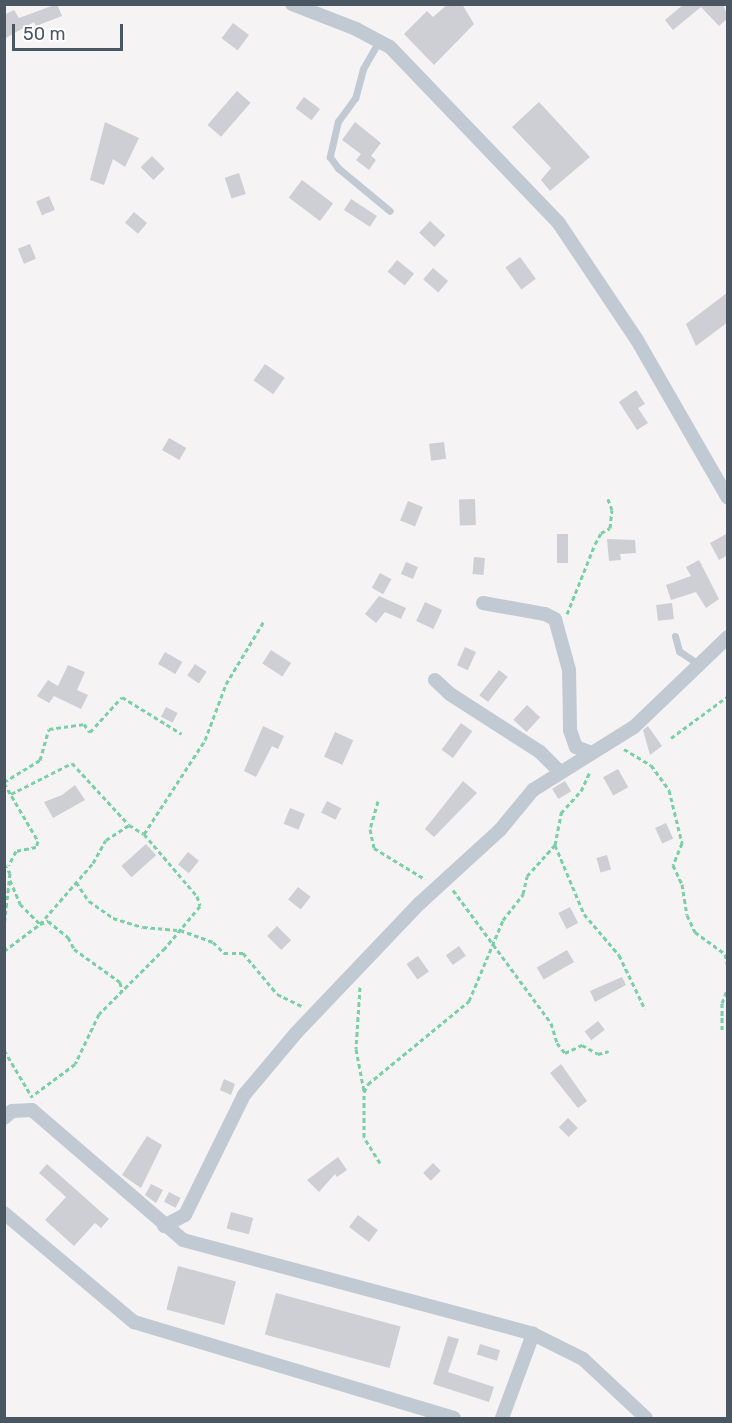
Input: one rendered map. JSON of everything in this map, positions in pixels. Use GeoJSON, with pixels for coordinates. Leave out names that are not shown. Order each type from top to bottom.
{"type":"FeatureCollection","features":[{"type":"Feature","properties":{"kind":"street"},"geometry":{"type":"LineString","coordinates":[[292,4],[390,47],[558,222],[637,340],[728,498]]}},
{"type":"Feature","properties":{"kind":"street"},"geometry":{"type":"LineString","coordinates":[[483,603],[545,614],[555,619],[569,670],[570,730],[576,747],[589,752]]}},
{"type":"Feature","properties":{"kind":"street"},"geometry":{"type":"LineString","coordinates":[[164,1226],[185,1215],[244,1095],[318,1010],[360,966],[436,888],[500,830],[533,790],[589,752],[634,727],[728,637]]}},
{"type":"Feature","properties":{"kind":"street"},"geometry":{"type":"LineString","coordinates":[[435,680],[450,694],[540,752],[560,772]]}},
{"type":"Feature","properties":{"kind":"street"},"geometry":{"type":"LineString","coordinates":[[4,1118],[12,1111],[32,1110],[183,1240],[533,1334],[583,1359],[646,1419]]}},
{"type":"Feature","properties":{"kind":"street"},"geometry":{"type":"LineString","coordinates":[[4,1213],[134,1322],[454,1419]]}},
{"type":"Feature","properties":{"kind":"street"},"geometry":{"type":"LineString","coordinates":[[502,1419],[513,1398],[533,1334]]}},
{"type":"Feature","properties":{"kind":"lane"},"geometry":{"type":"LineString","coordinates":[[379,41],[363,69],[356,98],[338,121],[330,157],[338,168],[390,211]]}},
{"type":"Feature","properties":{"kind":"lane"},"geometry":{"type":"LineString","coordinates":[[675,636],[679,651],[698,664]]}},
{"type":"Feature","properties":{"kind":"path"},"geometry":{"type":"LineString","coordinates":[[558,629],[595,544],[601,533],[610,528],[612,510],[608,499]]}},
{"type":"Feature","properties":{"kind":"path"},"geometry":{"type":"LineString","coordinates":[[144,834],[205,740],[226,684],[264,621]]}},
{"type":"Feature","properties":{"kind":"path"},"geometry":{"type":"LineString","coordinates":[[670,738],[728,696]]}},
{"type":"Feature","properties":{"kind":"path"},"geometry":{"type":"LineString","coordinates":[[39,924],[20,904],[10,880],[7,864],[16,851],[36,847],[38,841],[4,783],[40,760],[49,729],[84,724],[90,732],[122,697],[182,734]]}},
{"type":"Feature","properties":{"kind":"path"},"geometry":{"type":"LineString","coordinates":[[609,740],[651,765],[669,790],[682,843],[673,865],[682,884],[687,915],[695,932],[725,954],[728,967]]}},
{"type":"Feature","properties":{"kind":"path"},"geometry":{"type":"LineString","coordinates":[[11,794],[72,763],[129,825],[144,834],[197,896],[200,906],[99,1014],[75,1064],[32,1096]]}},
{"type":"Feature","properties":{"kind":"path"},"geometry":{"type":"LineString","coordinates":[[364,1092],[368,1084],[469,1001],[503,920],[523,894],[527,876],[555,845],[561,813],[581,791],[591,770]]}},
{"type":"Feature","properties":{"kind":"path"},"geometry":{"type":"LineString","coordinates":[[378,801],[370,829],[374,848],[436,888],[455,890],[469,915],[493,943],[551,1023],[557,1043],[565,1053],[582,1045],[598,1054],[609,1052]]}},
{"type":"Feature","properties":{"kind":"path"},"geometry":{"type":"LineString","coordinates":[[4,951],[39,924],[76,882],[106,840],[129,825]]}},
{"type":"Feature","properties":{"kind":"path"},"geometry":{"type":"LineString","coordinates":[[555,845],[584,914],[619,955],[645,1009]]}},
{"type":"Feature","properties":{"kind":"path"},"geometry":{"type":"LineString","coordinates":[[4,927],[10,880]]}},
{"type":"Feature","properties":{"kind":"path"},"geometry":{"type":"LineString","coordinates":[[76,882],[89,900],[113,918],[143,927],[180,930],[213,942],[224,953],[243,953],[277,994],[300,1006],[318,1010]]}},
{"type":"Feature","properties":{"kind":"path"},"geometry":{"type":"LineString","coordinates":[[39,924],[48,921],[68,937],[74,949],[120,982],[122,992]]}},
{"type":"Feature","properties":{"kind":"path"},"geometry":{"type":"LineString","coordinates":[[360,966],[356,1049],[364,1092],[364,1137],[380,1163]]}},
{"type":"Feature","properties":{"kind":"path"},"geometry":{"type":"LineString","coordinates":[[722,1030],[722,1003],[728,987]]}},
{"type":"Feature","properties":{"kind":"path"},"geometry":{"type":"LineString","coordinates":[[4,1050],[32,1096],[32,1110]]}},
{"type":"Feature","properties":{"kind":"building"},"geometry":{"type":"Polygon","coordinates":[[[57,4],[62,16],[36,26],[34,22],[4,39],[4,15],[14,10],[19,18],[57,4]]]}},
{"type":"Feature","properties":{"kind":"building"},"geometry":{"type":"Polygon","coordinates":[[[448,4],[462,4],[474,24],[434,65],[404,34],[427,11],[433,17],[448,4]]]}},
{"type":"Feature","properties":{"kind":"building"},"geometry":{"type":"Polygon","coordinates":[[[684,4],[723,4],[728,18],[719,26],[701,7],[673,30],[665,20],[684,4]]]}},
{"type":"Feature","properties":{"kind":"building"},"geometry":{"type":"Polygon","coordinates":[[[233,23],[249,35],[238,50],[222,38],[233,23]]]}},
{"type":"Feature","properties":{"kind":"building"},"geometry":{"type":"Polygon","coordinates":[[[237,91],[251,103],[221,137],[207,125],[237,91]]]}},
{"type":"Feature","properties":{"kind":"building"},"geometry":{"type":"Polygon","coordinates":[[[304,97],[320,109],[312,120],[296,108],[304,97]]]}},
{"type":"Feature","properties":{"kind":"building"},"geometry":{"type":"Polygon","coordinates":[[[539,102],[590,157],[550,191],[541,180],[551,168],[512,127],[539,102]]]}},
{"type":"Feature","properties":{"kind":"building"},"geometry":{"type":"Polygon","coordinates":[[[105,122],[139,138],[125,167],[113,159],[104,185],[90,180],[105,122]]]}},
{"type":"Feature","properties":{"kind":"building"},"geometry":{"type":"Polygon","coordinates":[[[355,122],[381,143],[371,156],[376,160],[369,170],[356,160],[361,154],[342,140],[355,122]]]}},
{"type":"Feature","properties":{"kind":"building"},"geometry":{"type":"Polygon","coordinates":[[[152,156],[165,169],[153,180],[141,167],[152,156]]]}},
{"type":"Feature","properties":{"kind":"building"},"geometry":{"type":"Polygon","coordinates":[[[239,173],[246,194],[232,199],[225,178],[239,173]]]}},
{"type":"Feature","properties":{"kind":"building"},"geometry":{"type":"Polygon","coordinates":[[[302,180],[333,203],[320,221],[289,198],[302,180]]]}},
{"type":"Feature","properties":{"kind":"building"},"geometry":{"type":"Polygon","coordinates":[[[49,196],[55,210],[42,215],[36,201],[49,196]]]}},
{"type":"Feature","properties":{"kind":"building"},"geometry":{"type":"Polygon","coordinates":[[[351,199],[377,216],[370,227],[344,210],[351,199]]]}},
{"type":"Feature","properties":{"kind":"building"},"geometry":{"type":"Polygon","coordinates":[[[134,212],[147,223],[138,234],[125,223],[134,212]]]}},
{"type":"Feature","properties":{"kind":"building"},"geometry":{"type":"Polygon","coordinates":[[[430,221],[445,235],[434,247],[419,233],[430,221]]]}},
{"type":"Feature","properties":{"kind":"building"},"geometry":{"type":"Polygon","coordinates":[[[30,244],[36,259],[24,264],[18,249],[30,244]]]}},
{"type":"Feature","properties":{"kind":"building"},"geometry":{"type":"Polygon","coordinates":[[[520,257],[536,279],[521,289],[505,268],[520,257]]]}},
{"type":"Feature","properties":{"kind":"building"},"geometry":{"type":"Polygon","coordinates":[[[397,260],[414,274],[405,286],[388,272],[397,260]]]}},
{"type":"Feature","properties":{"kind":"building"},"geometry":{"type":"Polygon","coordinates":[[[433,268],[448,281],[438,292],[423,279],[433,268]]]}},
{"type":"Feature","properties":{"kind":"building"},"geometry":{"type":"Polygon","coordinates":[[[728,292],[728,322],[696,346],[686,324],[728,292]]]}},
{"type":"Feature","properties":{"kind":"building"},"geometry":{"type":"Polygon","coordinates":[[[265,364],[285,378],[273,394],[254,380],[265,364]]]}},
{"type":"Feature","properties":{"kind":"building"},"geometry":{"type":"Polygon","coordinates":[[[636,390],[645,404],[638,408],[648,423],[637,430],[619,402],[636,390]]]}},
{"type":"Feature","properties":{"kind":"building"},"geometry":{"type":"Polygon","coordinates":[[[169,438],[186,448],[179,460],[162,450],[169,438]]]}},
{"type":"Feature","properties":{"kind":"building"},"geometry":{"type":"Polygon","coordinates":[[[444,442],[446,459],[431,461],[429,444],[444,442]]]}},
{"type":"Feature","properties":{"kind":"building"},"geometry":{"type":"Polygon","coordinates":[[[475,499],[476,525],[460,526],[459,500],[475,499]]]}},
{"type":"Feature","properties":{"kind":"building"},"geometry":{"type":"Polygon","coordinates":[[[408,501],[423,507],[415,526],[400,520],[408,501]]]}},
{"type":"Feature","properties":{"kind":"building"},"geometry":{"type":"Polygon","coordinates":[[[728,533],[728,555],[719,560],[710,543],[728,533]]]}},
{"type":"Feature","properties":{"kind":"building"},"geometry":{"type":"Polygon","coordinates":[[[557,534],[568,534],[568,563],[557,563],[557,534]]]}},
{"type":"Feature","properties":{"kind":"building"},"geometry":{"type":"Polygon","coordinates":[[[607,539],[635,540],[636,553],[620,554],[621,560],[609,561],[607,539]]]}},
{"type":"Feature","properties":{"kind":"building"},"geometry":{"type":"Polygon","coordinates":[[[474,557],[485,558],[483,575],[473,574],[474,557]]]}},
{"type":"Feature","properties":{"kind":"building"},"geometry":{"type":"Polygon","coordinates":[[[699,560],[719,599],[706,608],[696,592],[671,600],[666,585],[691,576],[686,567],[699,560]]]}},
{"type":"Feature","properties":{"kind":"building"},"geometry":{"type":"Polygon","coordinates":[[[406,562],[418,567],[413,579],[401,574],[406,562]]]}},
{"type":"Feature","properties":{"kind":"building"},"geometry":{"type":"Polygon","coordinates":[[[380,573],[391,579],[383,594],[372,588],[380,573]]]}},
{"type":"Feature","properties":{"kind":"building"},"geometry":{"type":"Polygon","coordinates":[[[379,596],[406,608],[401,619],[385,612],[376,623],[365,614],[379,596]]]}},
{"type":"Feature","properties":{"kind":"building"},"geometry":{"type":"Polygon","coordinates":[[[425,602],[442,610],[433,629],[416,621],[425,602]]]}},
{"type":"Feature","properties":{"kind":"building"},"geometry":{"type":"Polygon","coordinates":[[[672,603],[674,619],[658,621],[656,605],[672,603]]]}},
{"type":"Feature","properties":{"kind":"building"},"geometry":{"type":"Polygon","coordinates":[[[465,647],[476,652],[468,670],[457,665],[465,647]]]}},
{"type":"Feature","properties":{"kind":"building"},"geometry":{"type":"Polygon","coordinates":[[[271,650],[291,663],[282,676],[262,663],[271,650]]]}},
{"type":"Feature","properties":{"kind":"building"},"geometry":{"type":"Polygon","coordinates":[[[165,652],[182,662],[175,674],[158,664],[165,652]]]}},
{"type":"Feature","properties":{"kind":"building"},"geometry":{"type":"Polygon","coordinates":[[[195,664],[207,672],[199,683],[187,676],[195,664]]]}},
{"type":"Feature","properties":{"kind":"building"},"geometry":{"type":"Polygon","coordinates":[[[68,665],[85,672],[77,690],[88,695],[81,709],[54,696],[49,703],[37,696],[48,680],[58,686],[68,665]]]}},
{"type":"Feature","properties":{"kind":"building"},"geometry":{"type":"Polygon","coordinates":[[[499,670],[508,677],[488,702],[479,695],[499,670]]]}},
{"type":"Feature","properties":{"kind":"building"},"geometry":{"type":"Polygon","coordinates":[[[527,705],[540,717],[527,732],[513,720],[527,705]]]}},
{"type":"Feature","properties":{"kind":"building"},"geometry":{"type":"Polygon","coordinates":[[[166,707],[178,713],[173,723],[161,717],[166,707]]]}},
{"type":"Feature","properties":{"kind":"building"},"geometry":{"type":"Polygon","coordinates":[[[461,723],[472,731],[453,758],[442,750],[461,723]]]}},
{"type":"Feature","properties":{"kind":"building"},"geometry":{"type":"Polygon","coordinates":[[[263,726],[284,736],[278,749],[272,746],[256,777],[244,771],[263,726]]]}},
{"type":"Feature","properties":{"kind":"building"},"geometry":{"type":"Polygon","coordinates":[[[648,726],[662,746],[650,755],[643,730],[648,726]]]}},
{"type":"Feature","properties":{"kind":"building"},"geometry":{"type":"Polygon","coordinates":[[[335,732],[353,740],[342,765],[324,757],[335,732]]]}},
{"type":"Feature","properties":{"kind":"building"},"geometry":{"type":"Polygon","coordinates":[[[618,769],[628,787],[613,796],[603,777],[618,769]]]}},
{"type":"Feature","properties":{"kind":"building"},"geometry":{"type":"Polygon","coordinates":[[[463,781],[477,793],[434,837],[425,829],[463,781]]]}},
{"type":"Feature","properties":{"kind":"building"},"geometry":{"type":"Polygon","coordinates":[[[565,781],[571,791],[558,799],[552,789],[565,781]]]}},
{"type":"Feature","properties":{"kind":"building"},"geometry":{"type":"Polygon","coordinates":[[[75,785],[85,800],[53,818],[44,802],[62,795],[75,785]]]}},
{"type":"Feature","properties":{"kind":"building"},"geometry":{"type":"Polygon","coordinates":[[[327,801],[341,808],[335,820],[321,813],[327,801]]]}},
{"type":"Feature","properties":{"kind":"building"},"geometry":{"type":"Polygon","coordinates":[[[290,808],[305,814],[298,830],[284,824],[290,808]]]}},
{"type":"Feature","properties":{"kind":"building"},"geometry":{"type":"Polygon","coordinates":[[[666,823],[673,838],[662,843],[655,828],[666,823]]]}},
{"type":"Feature","properties":{"kind":"building"},"geometry":{"type":"Polygon","coordinates":[[[146,844],[156,855],[132,877],[121,866],[146,844]]]}},
{"type":"Feature","properties":{"kind":"building"},"geometry":{"type":"Polygon","coordinates":[[[188,852],[199,861],[189,873],[178,864],[188,852]]]}},
{"type":"Feature","properties":{"kind":"building"},"geometry":{"type":"Polygon","coordinates":[[[607,855],[611,869],[601,872],[596,858],[607,855]]]}},
{"type":"Feature","properties":{"kind":"building"},"geometry":{"type":"Polygon","coordinates":[[[298,887],[311,897],[301,909],[288,900],[298,887]]]}},
{"type":"Feature","properties":{"kind":"building"},"geometry":{"type":"Polygon","coordinates":[[[570,907],[578,923],[567,929],[558,913],[570,907]]]}},
{"type":"Feature","properties":{"kind":"building"},"geometry":{"type":"Polygon","coordinates":[[[277,926],[291,940],[281,950],[267,936],[277,926]]]}},
{"type":"Feature","properties":{"kind":"building"},"geometry":{"type":"Polygon","coordinates":[[[459,946],[466,956],[453,965],[446,955],[459,946]]]}},
{"type":"Feature","properties":{"kind":"building"},"geometry":{"type":"Polygon","coordinates":[[[567,950],[574,962],[544,980],[537,968],[567,950]]]}},
{"type":"Feature","properties":{"kind":"building"},"geometry":{"type":"Polygon","coordinates":[[[418,956],[429,972],[417,980],[407,964],[418,956]]]}},
{"type":"Feature","properties":{"kind":"building"},"geometry":{"type":"Polygon","coordinates":[[[622,977],[626,985],[595,1002],[590,991],[622,977]]]}},
{"type":"Feature","properties":{"kind":"building"},"geometry":{"type":"Polygon","coordinates":[[[598,1021],[605,1030],[591,1040],[585,1031],[598,1021]]]}},
{"type":"Feature","properties":{"kind":"building"},"geometry":{"type":"Polygon","coordinates":[[[561,1064],[587,1101],[578,1108],[550,1073],[561,1064]]]}},
{"type":"Feature","properties":{"kind":"building"},"geometry":{"type":"Polygon","coordinates":[[[224,1079],[235,1084],[231,1095],[220,1090],[224,1079]]]}},
{"type":"Feature","properties":{"kind":"building"},"geometry":{"type":"Polygon","coordinates":[[[568,1118],[578,1128],[569,1137],[559,1127],[568,1118]]]}},
{"type":"Feature","properties":{"kind":"building"},"geometry":{"type":"Polygon","coordinates":[[[147,1136],[162,1145],[141,1188],[122,1175],[147,1136]]]}},
{"type":"Feature","properties":{"kind":"building"},"geometry":{"type":"Polygon","coordinates":[[[338,1157],[347,1170],[337,1177],[335,1174],[319,1192],[307,1180],[338,1157]]]}},
{"type":"Feature","properties":{"kind":"building"},"geometry":{"type":"Polygon","coordinates":[[[433,1163],[441,1171],[431,1181],[423,1173],[433,1163]]]}},
{"type":"Feature","properties":{"kind":"building"},"geometry":{"type":"Polygon","coordinates":[[[47,1164],[109,1219],[101,1228],[95,1223],[74,1246],[45,1220],[66,1197],[39,1173],[47,1164]]]}},
{"type":"Feature","properties":{"kind":"building"},"geometry":{"type":"Polygon","coordinates":[[[151,1184],[163,1190],[156,1203],[145,1195],[151,1184]]]}},
{"type":"Feature","properties":{"kind":"building"},"geometry":{"type":"Polygon","coordinates":[[[169,1192],[181,1198],[176,1208],[164,1202],[169,1192]]]}},
{"type":"Feature","properties":{"kind":"building"},"geometry":{"type":"Polygon","coordinates":[[[231,1212],[253,1218],[249,1234],[227,1228],[231,1212]]]}},
{"type":"Feature","properties":{"kind":"building"},"geometry":{"type":"Polygon","coordinates":[[[358,1215],[378,1230],[369,1242],[349,1227],[358,1215]]]}},
{"type":"Feature","properties":{"kind":"building"},"geometry":{"type":"Polygon","coordinates":[[[178,1266],[236,1282],[224,1325],[166,1309],[178,1266]]]}},
{"type":"Feature","properties":{"kind":"building"},"geometry":{"type":"Polygon","coordinates":[[[276,1293],[401,1326],[389,1368],[265,1335],[276,1293]]]}},
{"type":"Feature","properties":{"kind":"building"},"geometry":{"type":"Polygon","coordinates":[[[448,1336],[459,1339],[448,1372],[494,1387],[489,1402],[433,1384],[448,1336]]]}},
{"type":"Feature","properties":{"kind":"building"},"geometry":{"type":"Polygon","coordinates":[[[480,1344],[500,1350],[497,1361],[477,1355],[480,1344]]]}}]}
